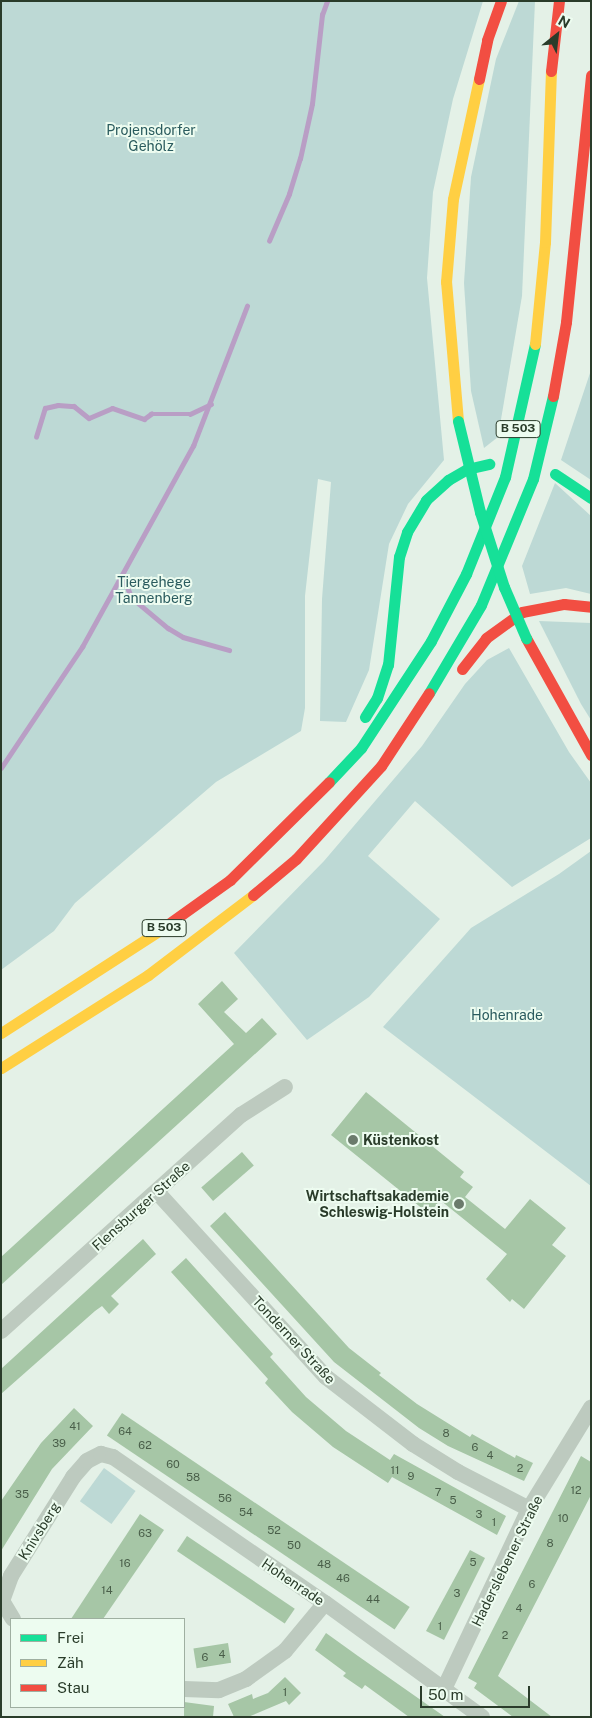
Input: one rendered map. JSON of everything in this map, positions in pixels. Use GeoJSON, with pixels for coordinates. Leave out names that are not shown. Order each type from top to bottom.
{"type":"FeatureCollection","features":[{"type":"Feature","properties":{"kind":"highway"},"geometry":{"type":"LineString","coordinates":[[501,1],[485,50],[453,200],[446,282],[458,421],[480,512],[504,587],[526,638],[591,755]]}},
{"type":"Feature","properties":{"kind":"highway","name":"B 503"},"geometry":{"type":"LineString","coordinates":[[1,1033],[134,949],[230,880],[311,803],[361,748],[431,641],[466,574],[505,477],[523,409],[539,322],[546,242],[551,57],[559,1]]}},
{"type":"Feature","properties":{"kind":"highway","name":"B 503"},"geometry":{"type":"LineString","coordinates":[[1,1068],[148,975],[283,870],[381,766],[414,719],[481,605],[532,479],[552,404],[566,322],[591,75]]}},
{"type":"Feature","properties":{"kind":"highway","name":"B 503"},"geometry":{"type":"LineString","coordinates":[[582,162],[588,235]]}},
{"type":"Feature","properties":{"kind":"highway","name":"B 503"},"geometry":{"type":"LineString","coordinates":[[311,803],[378,698],[388,665],[399,558],[407,532],[426,500],[448,480],[468,469],[488,464]]}},
{"type":"Feature","properties":{"kind":"highway"},"geometry":{"type":"LineString","coordinates":[[555,474],[591,498]]}},
{"type":"Feature","properties":{"kind":"highway"},"geometry":{"type":"LineString","coordinates":[[414,719],[450,685],[486,638],[522,612],[564,604],[591,607]]}},
{"type":"Feature","properties":{"kind":"street","name":"Flensburger Straße"},"geometry":{"type":"LineString","coordinates":[[1,1331],[158,1192],[241,1115],[285,1087]]}},
{"type":"Feature","properties":{"kind":"street","name":"Tonderner Straße"},"geometry":{"type":"LineString","coordinates":[[158,1192],[326,1377],[413,1444],[458,1472],[530,1509]]}},
{"type":"Feature","properties":{"kind":"street","name":"Haderslebener Straße"},"geometry":{"type":"LineString","coordinates":[[443,1691],[530,1509],[591,1408]]}},
{"type":"Feature","properties":{"kind":"street","name":"Hohenrade"},"geometry":{"type":"LineString","coordinates":[[101,1454],[113,1457],[325,1603],[476,1715]]}},
{"type":"Feature","properties":{"kind":"street","name":"Knivsberg"},"geometry":{"type":"LineString","coordinates":[[12,1618],[2,1601],[11,1576],[73,1478],[86,1461],[101,1454]]}},
{"type":"Feature","properties":{"kind":"street"},"geometry":{"type":"LineString","coordinates":[[185,1689],[219,1690],[246,1680],[285,1651],[325,1603]]}},
{"type":"Feature","properties":{"kind":"green space","name":"Tiergehege Tannenberg"},"geometry":{"type":"Polygon","coordinates":[[[1,1],[483,1],[453,99],[433,192],[427,278],[444,460],[408,504],[389,544],[369,670],[346,722],[320,721],[322,599],[331,482],[318,479],[305,596],[305,708],[301,731],[216,782],[75,903],[54,931],[1,970],[1,1]]]}},
{"type":"Feature","properties":{"kind":"green space"},"geometry":{"type":"Polygon","coordinates":[[[519,1],[535,1],[522,296],[498,437],[484,448],[471,391],[464,283],[471,177],[496,59],[519,1]]]}},
{"type":"Feature","properties":{"kind":"green space"},"geometry":{"type":"Polygon","coordinates":[[[591,370],[591,480],[561,460],[591,370]]]}},
{"type":"Feature","properties":{"kind":"green space"},"geometry":{"type":"Polygon","coordinates":[[[555,483],[591,516],[591,594],[566,588],[530,594],[522,566],[555,483]]]}},
{"type":"Feature","properties":{"kind":"green space"},"geometry":{"type":"Polygon","coordinates":[[[539,621],[591,623],[591,720],[581,704],[539,621]]]}},
{"type":"Feature","properties":{"kind":"green space"},"geometry":{"type":"Polygon","coordinates":[[[509,648],[569,752],[591,783],[591,838],[512,887],[415,801],[368,856],[440,919],[369,997],[307,1040],[234,953],[324,861],[422,746],[465,684],[487,660],[509,648]]]}},
{"type":"Feature","properties":{"kind":"green space","name":"Hohenrade"},"geometry":{"type":"Polygon","coordinates":[[[591,851],[591,1186],[383,1027],[471,928],[559,874],[591,851]]]}},
{"type":"Feature","properties":{"kind":"green space"},"geometry":{"type":"Polygon","coordinates":[[[104,1468],[136,1491],[111,1524],[80,1501],[104,1468]]]}},
{"type":"Feature","properties":{"kind":"building"},"geometry":{"type":"Polygon","coordinates":[[[222,981],[238,999],[224,1012],[246,1033],[262,1018],[277,1034],[1,1285],[1,1257],[234,1044],[198,1004],[222,981]]]}},
{"type":"Feature","properties":{"kind":"building","name":"Wirtschaftsakademie Schleswig-Holstein"},"geometry":{"type":"Polygon","coordinates":[[[366,1092],[464,1172],[460,1177],[473,1187],[465,1197],[505,1229],[530,1199],[566,1228],[552,1245],[566,1256],[524,1309],[512,1299],[510,1302],[486,1279],[507,1254],[440,1200],[429,1214],[331,1135],[366,1092]]]}},
{"type":"Feature","properties":{"kind":"building"},"geometry":{"type":"Polygon","coordinates":[[[242,1152],[254,1166],[213,1201],[201,1187],[242,1152]]]}},
{"type":"Feature","properties":{"kind":"building"},"geometry":{"type":"Polygon","coordinates":[[[225,1212],[349,1348],[381,1373],[379,1375],[417,1404],[470,1437],[472,1434],[515,1458],[516,1455],[533,1463],[524,1481],[448,1446],[419,1428],[334,1362],[210,1226],[225,1212]]]}},
{"type":"Feature","properties":{"kind":"building"},"geometry":{"type":"Polygon","coordinates":[[[143,1239],[156,1254],[111,1296],[119,1304],[109,1314],[102,1306],[95,1311],[1,1394],[1,1369],[143,1239]]]}},
{"type":"Feature","properties":{"kind":"building"},"geometry":{"type":"Polygon","coordinates":[[[186,1258],[273,1354],[270,1357],[306,1397],[346,1431],[390,1460],[394,1454],[506,1516],[497,1535],[392,1477],[388,1483],[333,1447],[292,1412],[265,1383],[268,1379],[171,1272],[186,1258]]]}},
{"type":"Feature","properties":{"kind":"building"},"geometry":{"type":"Polygon","coordinates":[[[74,1408],[93,1426],[52,1469],[1,1551],[1,1501],[41,1443],[74,1408]]]}},
{"type":"Feature","properties":{"kind":"building"},"geometry":{"type":"Polygon","coordinates":[[[122,1413],[410,1607],[395,1629],[107,1435],[122,1413]]]}},
{"type":"Feature","properties":{"kind":"building"},"geometry":{"type":"Polygon","coordinates":[[[581,1456],[591,1462],[591,1495],[498,1676],[552,1717],[513,1717],[474,1688],[477,1683],[468,1678],[581,1456]]]}},
{"type":"Feature","properties":{"kind":"building"},"geometry":{"type":"Polygon","coordinates":[[[140,1514],[164,1530],[104,1618],[72,1618],[140,1514]]]}},
{"type":"Feature","properties":{"kind":"building"},"geometry":{"type":"Polygon","coordinates":[[[187,1536],[295,1609],[285,1624],[177,1551],[187,1536]]]}},
{"type":"Feature","properties":{"kind":"building"},"geometry":{"type":"Polygon","coordinates":[[[470,1550],[485,1558],[444,1640],[426,1631],[470,1550]]]}},
{"type":"Feature","properties":{"kind":"building"},"geometry":{"type":"Polygon","coordinates":[[[326,1633],[445,1717],[409,1717],[365,1685],[362,1689],[343,1676],[346,1673],[315,1650],[326,1633]]]}},
{"type":"Feature","properties":{"kind":"building"},"geometry":{"type":"Polygon","coordinates":[[[228,1643],[231,1663],[197,1668],[193,1648],[228,1643]]]}},
{"type":"Feature","properties":{"kind":"building"},"geometry":{"type":"Polygon","coordinates":[[[285,1677],[301,1693],[289,1705],[286,1701],[248,1717],[234,1717],[228,1704],[252,1694],[253,1699],[268,1693],[285,1677]]]}},
{"type":"Feature","properties":{"kind":"building"},"geometry":{"type":"Polygon","coordinates":[[[185,1702],[214,1706],[213,1717],[184,1717],[185,1702]]]}},
{"type":"Feature","properties":{"kind":"waterway"},"geometry":{"type":"LineString","coordinates":[[269,241],[289,194],[300,159],[312,104],[322,15],[327,1]]}},
{"type":"Feature","properties":{"kind":"waterway"},"geometry":{"type":"LineString","coordinates":[[1,768],[82,647],[193,446],[247,306]]}},
{"type":"Feature","properties":{"kind":"waterway"},"geometry":{"type":"LineString","coordinates":[[36,437],[45,408],[58,405],[74,406],[89,418],[112,408],[144,419],[151,414],[190,414],[211,404]]}},
{"type":"Feature","properties":{"kind":"waterway"},"geometry":{"type":"LineString","coordinates":[[123,576],[132,598],[168,628],[183,637],[229,650]]}},
{"type":"Feature","properties":{"kind":"traffic: fast"},"geometry":{"type":"LineString","coordinates":[[329,782],[361,748],[431,641],[466,574],[505,477],[535,344]]}},
{"type":"Feature","properties":{"kind":"traffic: fast"},"geometry":{"type":"LineString","coordinates":[[429,693],[481,605],[533,479],[553,396]]}},
{"type":"Feature","properties":{"kind":"traffic: fast"},"geometry":{"type":"LineString","coordinates":[[458,421],[480,512],[504,587],[526,638]]}},
{"type":"Feature","properties":{"kind":"traffic: fast"},"geometry":{"type":"LineString","coordinates":[[365,717],[377,698],[388,665],[399,557],[407,532],[426,500],[448,480],[467,469],[489,464]]}},
{"type":"Feature","properties":{"kind":"traffic: fast"},"geometry":{"type":"LineString","coordinates":[[555,474],[591,498]]}},
{"type":"Feature","properties":{"kind":"traffic: slow"},"geometry":{"type":"LineString","coordinates":[[535,344],[545,242],[551,71]]}},
{"type":"Feature","properties":{"kind":"traffic: slow"},"geometry":{"type":"LineString","coordinates":[[458,421],[446,282],[453,199],[479,79]]}},
{"type":"Feature","properties":{"kind":"traffic: slow"},"geometry":{"type":"LineString","coordinates":[[1,1068],[148,975],[253,895]]}},
{"type":"Feature","properties":{"kind":"traffic: slow"},"geometry":{"type":"LineString","coordinates":[[1,1033],[160,930]]}},
{"type":"Feature","properties":{"kind":"traffic: jam"},"geometry":{"type":"LineString","coordinates":[[479,79],[487,40],[501,1]]}},
{"type":"Feature","properties":{"kind":"traffic: jam"},"geometry":{"type":"LineString","coordinates":[[551,71],[559,1]]}},
{"type":"Feature","properties":{"kind":"traffic: jam"},"geometry":{"type":"LineString","coordinates":[[553,396],[566,322],[591,75]]}},
{"type":"Feature","properties":{"kind":"traffic: jam"},"geometry":{"type":"LineString","coordinates":[[462,669],[486,638],[522,612],[564,604],[591,607]]}},
{"type":"Feature","properties":{"kind":"traffic: jam"},"geometry":{"type":"LineString","coordinates":[[526,638],[591,755]]}},
{"type":"Feature","properties":{"kind":"traffic: jam"},"geometry":{"type":"LineString","coordinates":[[253,895],[296,859],[381,766],[429,693]]}},
{"type":"Feature","properties":{"kind":"traffic: jam"},"geometry":{"type":"LineString","coordinates":[[160,930],[230,880],[329,782]]}},
{"type":"Feature","properties":{"kind":"place","name":"Küstenkost"},"geometry":{"type":"Point","coordinates":[353,1140]}},
{"type":"Feature","properties":{"kind":"place","name":"Wirtschaftsakademie Schleswig-Holstein"},"geometry":{"type":"Point","coordinates":[459,1204]}},
{"type":"Feature","properties":{"kind":"park label","name":"Projensdorfer Gehölz"},"geometry":{"type":"Point","coordinates":[151,138]}}]}
